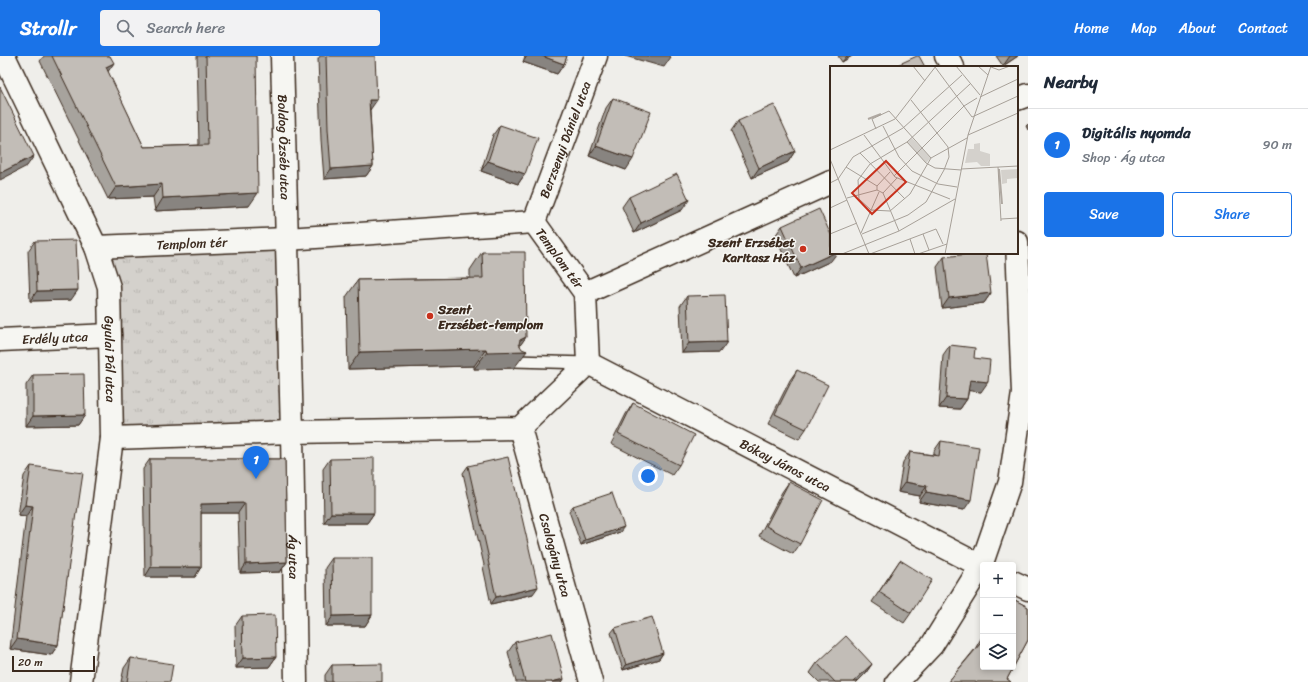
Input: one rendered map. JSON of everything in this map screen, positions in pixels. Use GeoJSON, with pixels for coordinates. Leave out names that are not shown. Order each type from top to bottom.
{"type":"FeatureCollection","features":[{"type":"Feature","properties":{"kind":"street","name":"Gyulai Pál utca"},"geometry":{"type":"LineString","coordinates":[[4,56],[96,247],[109,287],[112,438],[81,682]]}},
{"type":"Feature","properties":{"kind":"street","name":"Boldog Özséb utca"},"geometry":{"type":"LineString","coordinates":[[282,56],[287,239]]}},
{"type":"Feature","properties":{"kind":"street","name":"Berzsenyi Dániel utca"},"geometry":{"type":"LineString","coordinates":[[534,222],[596,56]]}},
{"type":"Feature","properties":{"kind":"street"},"geometry":{"type":"LineString","coordinates":[[946,56],[952,66]]}},
{"type":"Feature","properties":{"kind":"street"},"geometry":{"type":"LineString","coordinates":[[1018,100],[1028,95]]}},
{"type":"Feature","properties":{"kind":"street"},"geometry":{"type":"LineString","coordinates":[[585,293],[830,182]]}},
{"type":"Feature","properties":{"kind":"street","name":"Templom tér"},"geometry":{"type":"LineString","coordinates":[[96,247],[287,239],[534,222],[585,293],[588,363]]}},
{"type":"Feature","properties":{"kind":"street"},"geometry":{"type":"LineString","coordinates":[[287,239],[292,432]]}},
{"type":"Feature","properties":{"kind":"street"},"geometry":{"type":"LineString","coordinates":[[983,562],[1010,482],[1023,393],[1017,254]]}},
{"type":"Feature","properties":{"kind":"street","name":"Erdély utca"},"geometry":{"type":"LineString","coordinates":[[0,340],[110,335]]}},
{"type":"Feature","properties":{"kind":"street"},"geometry":{"type":"LineString","coordinates":[[112,438],[292,432],[520,428],[588,363]]}},
{"type":"Feature","properties":{"kind":"street","name":"Bókay János utca"},"geometry":{"type":"LineString","coordinates":[[588,363],[980,565]]}},
{"type":"Feature","properties":{"kind":"street","name":"Csalogány utca"},"geometry":{"type":"LineString","coordinates":[[520,428],[591,682]]}},
{"type":"Feature","properties":{"kind":"street","name":"Ág utca"},"geometry":{"type":"LineString","coordinates":[[292,432],[296,682]]}},
{"type":"Feature","properties":{"kind":"street"},"geometry":{"type":"LineString","coordinates":[[897,682],[932,645],[980,569]]}},
{"type":"Feature","properties":{"kind":"street"},"geometry":{"type":"LineString","coordinates":[[1016,583],[1028,589]]}},
{"type":"Feature","properties":{"kind":"lane"},"geometry":{"type":"LineString","coordinates":[[514,361],[588,363]]}},
{"type":"Feature","properties":{"kind":"green space"},"geometry":{"type":"Polygon","coordinates":[[[287,239],[292,432],[112,438],[96,247],[287,239]]]}},
{"type":"Feature","properties":{"kind":"building"},"geometry":{"type":"Polygon","coordinates":[[[52,56],[110,56],[114,63],[106,67],[144,147],[208,145],[206,56],[256,56],[258,193],[163,198],[162,184],[116,187],[52,56]]]}},
{"type":"Feature","properties":{"kind":"building"},"geometry":{"type":"Polygon","coordinates":[[[326,56],[375,56],[377,100],[369,100],[373,166],[331,169],[328,129],[326,56]]]}},
{"type":"Feature","properties":{"kind":"building"},"geometry":{"type":"Polygon","coordinates":[[[542,56],[567,56],[564,64],[542,56]]]}},
{"type":"Feature","properties":{"kind":"building"},"geometry":{"type":"Polygon","coordinates":[[[919,56],[924,66],[895,66],[919,56]]]}},
{"type":"Feature","properties":{"kind":"building"},"geometry":{"type":"Polygon","coordinates":[[[0,87],[34,156],[0,173],[0,87]]]}},
{"type":"Feature","properties":{"kind":"building"},"geometry":{"type":"Polygon","coordinates":[[[613,98],[651,112],[633,159],[596,146],[613,98]]]}},
{"type":"Feature","properties":{"kind":"building"},"geometry":{"type":"Polygon","coordinates":[[[774,105],[795,151],[759,168],[738,121],[774,105]]]}},
{"type":"Feature","properties":{"kind":"building"},"geometry":{"type":"Polygon","coordinates":[[[500,125],[538,138],[525,174],[488,161],[500,125]]]}},
{"type":"Feature","properties":{"kind":"building"},"geometry":{"type":"Polygon","coordinates":[[[677,174],[689,200],[641,223],[629,197],[677,174]]]}},
{"type":"Feature","properties":{"kind":"building","name":"Szent Erzsébet Karitasz Ház"},"geometry":{"type":"Polygon","coordinates":[[[819,209],[830,233],[830,254],[832,254],[801,268],[782,226],[819,209]]]}},
{"type":"Feature","properties":{"kind":"building"},"geometry":{"type":"Polygon","coordinates":[[[76,240],[78,290],[37,291],[35,241],[76,240]]]}},
{"type":"Feature","properties":{"kind":"building","name":"Szent Erzsébet-templom"},"geometry":{"type":"Polygon","coordinates":[[[482,252],[525,252],[526,337],[520,340],[519,344],[522,349],[527,351],[487,352],[486,349],[360,352],[358,280],[483,278],[482,252]]]}},
{"type":"Feature","properties":{"kind":"building"},"geometry":{"type":"Polygon","coordinates":[[[969,254],[986,254],[991,293],[949,298],[944,257],[969,254]]]}},
{"type":"Feature","properties":{"kind":"building"},"geometry":{"type":"Polygon","coordinates":[[[725,295],[727,342],[689,343],[687,296],[725,295]]]}},
{"type":"Feature","properties":{"kind":"building"},"geometry":{"type":"Polygon","coordinates":[[[950,345],[975,348],[974,358],[990,360],[988,382],[970,380],[967,399],[946,398],[950,345]]]}},
{"type":"Feature","properties":{"kind":"building"},"geometry":{"type":"Polygon","coordinates":[[[797,370],[828,385],[806,429],[775,414],[797,370]]]}},
{"type":"Feature","properties":{"kind":"building"},"geometry":{"type":"Polygon","coordinates":[[[84,374],[85,415],[33,416],[33,375],[84,374]]]}},
{"type":"Feature","properties":{"kind":"building"},"geometry":{"type":"Polygon","coordinates":[[[633,403],[694,435],[679,465],[618,434],[633,403]]]}},
{"type":"Feature","properties":{"kind":"building"},"geometry":{"type":"Polygon","coordinates":[[[941,441],[979,447],[971,500],[926,492],[927,486],[905,482],[910,452],[939,456],[941,441]]]}},
{"type":"Feature","properties":{"kind":"building"},"geometry":{"type":"Polygon","coordinates":[[[508,457],[538,587],[496,597],[468,466],[508,457]]]}},
{"type":"Feature","properties":{"kind":"building"},"geometry":{"type":"Polygon","coordinates":[[[374,458],[374,513],[331,513],[330,459],[374,458]]]}},
{"type":"Feature","properties":{"kind":"building"},"geometry":{"type":"Polygon","coordinates":[[[150,459],[285,459],[287,562],[246,564],[245,503],[201,504],[201,567],[151,567],[150,459]]]}},
{"type":"Feature","properties":{"kind":"building"},"geometry":{"type":"Polygon","coordinates":[[[31,466],[83,473],[58,645],[17,639],[33,506],[25,505],[31,466]]]}},
{"type":"Feature","properties":{"kind":"building"},"geometry":{"type":"Polygon","coordinates":[[[789,482],[823,500],[800,544],[766,526],[789,482]]]}},
{"type":"Feature","properties":{"kind":"building"},"geometry":{"type":"Polygon","coordinates":[[[612,493],[624,527],[585,540],[573,506],[612,493]]]}},
{"type":"Feature","properties":{"kind":"building"},"geometry":{"type":"Polygon","coordinates":[[[332,558],[372,558],[372,615],[333,616],[332,558]]]}},
{"type":"Feature","properties":{"kind":"building"},"geometry":{"type":"Polygon","coordinates":[[[900,560],[932,580],[911,613],[879,592],[900,560]]]}},
{"type":"Feature","properties":{"kind":"building"},"geometry":{"type":"Polygon","coordinates":[[[1016,601],[1028,607],[1028,640],[1016,662],[1016,601]]]}},
{"type":"Feature","properties":{"kind":"building"},"geometry":{"type":"Polygon","coordinates":[[[275,615],[276,657],[243,658],[242,616],[275,615]]]}},
{"type":"Feature","properties":{"kind":"building"},"geometry":{"type":"Polygon","coordinates":[[[652,617],[663,653],[626,665],[615,628],[652,617]]]}},
{"type":"Feature","properties":{"kind":"building"},"geometry":{"type":"Polygon","coordinates":[[[552,633],[564,679],[551,682],[525,682],[515,642],[552,633]]]}},
{"type":"Feature","properties":{"kind":"building"},"geometry":{"type":"Polygon","coordinates":[[[846,636],[872,664],[853,682],[835,682],[817,663],[846,636]]]}},
{"type":"Feature","properties":{"kind":"building"},"geometry":{"type":"Polygon","coordinates":[[[980,644],[980,670],[1012,670],[1007,679],[1011,682],[948,682],[980,644]]]}},
{"type":"Feature","properties":{"kind":"building"},"geometry":{"type":"Polygon","coordinates":[[[131,658],[173,664],[170,682],[127,682],[131,658]]]}},
{"type":"Feature","properties":{"kind":"building"},"geometry":{"type":"Polygon","coordinates":[[[382,664],[382,682],[332,682],[332,665],[382,664]]]}},
{"type":"Feature","properties":{"kind":"place","name":"Szent Erzsébet Karitasz Ház"},"geometry":{"type":"Point","coordinates":[803,249]}},
{"type":"Feature","properties":{"kind":"place","name":"Szent Erzsébet-templom"},"geometry":{"type":"Point","coordinates":[430,316]}},
{"type":"Feature","properties":{"kind":"place","name":"Digitális nyomda"},"geometry":{"type":"Point","coordinates":[256,479]}}]}
